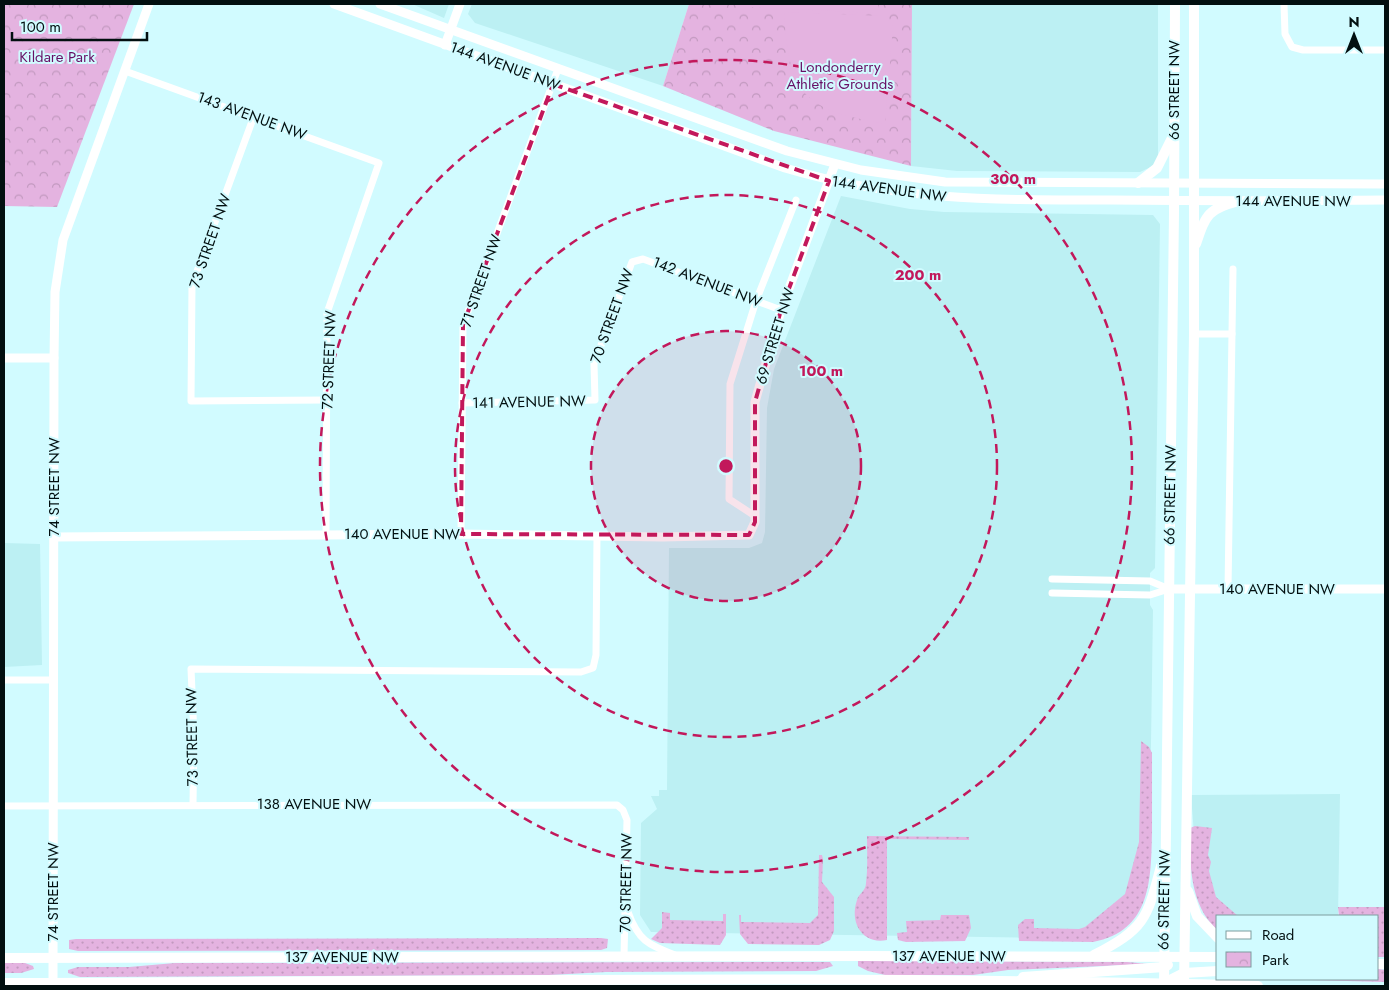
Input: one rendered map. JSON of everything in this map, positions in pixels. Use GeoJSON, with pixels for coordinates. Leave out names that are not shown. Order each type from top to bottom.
{"type":"FeatureCollection","features":[{"type":"Feature","properties":{"kind":"main road","name":"66 STREET NW"},"geometry":{"type":"LineString","coordinates":[[1164,984],[1175,4]]}},
{"type":"Feature","properties":{"kind":"main road","name":"66 STREET NW"},"geometry":{"type":"LineString","coordinates":[[1184,985],[1188,589],[1194,334],[1194,4]]}},
{"type":"Feature","properties":{"kind":"main road"},"geometry":{"type":"LineString","coordinates":[[1138,183],[1157,168],[1174,132]]}},
{"type":"Feature","properties":{"kind":"main road"},"geometry":{"type":"LineString","coordinates":[[1193,254],[1208,214],[1217,207],[1239,201]]}},
{"type":"Feature","properties":{"kind":"main road"},"geometry":{"type":"LineString","coordinates":[[1092,956],[1126,938],[1138,927],[1154,892],[1165,851]]}},
{"type":"Feature","properties":{"kind":"main road"},"geometry":{"type":"LineString","coordinates":[[1185,880],[1197,916],[1216,936]]}},
{"type":"Feature","properties":{"kind":"main road","name":"137 AVENUE NW"},"geometry":{"type":"LineString","coordinates":[[4,958],[1092,956],[1164,962]]}},
{"type":"Feature","properties":{"kind":"main road"},"geometry":{"type":"LineString","coordinates":[[990,982],[1164,962],[1184,956],[1216,957]]}},
{"type":"Feature","properties":{"kind":"main road"},"geometry":{"type":"LineString","coordinates":[[1164,984],[1184,972],[1216,971]]}},
{"type":"Feature","properties":{"kind":"main road"},"geometry":{"type":"LineString","coordinates":[[1094,982],[1108,986]]}},
{"type":"Feature","properties":{"kind":"main road","name":"137 AVENUE NW"},"geometry":{"type":"LineString","coordinates":[[4,983],[894,984],[1094,982],[1258,986]]}},
{"type":"Feature","properties":{"kind":"street","name":"74 STREET NW"},"geometry":{"type":"LineString","coordinates":[[53,984],[55,292],[63,240],[149,4]]}},
{"type":"Feature","properties":{"kind":"street","name":"144 AVENUE NW"},"geometry":{"type":"LineString","coordinates":[[334,4],[785,168],[829,181],[891,193],[944,198],[1174,201],[1385,200]]}},
{"type":"Feature","properties":{"kind":"street","name":"144 AVENUE NW"},"geometry":{"type":"LineString","coordinates":[[380,4],[787,152],[894,176],[945,182],[1385,184]]}},
{"type":"Feature","properties":{"kind":"street"},"geometry":{"type":"LineString","coordinates":[[445,45],[460,4]]}},
{"type":"Feature","properties":{"kind":"street"},"geometry":{"type":"LineString","coordinates":[[1284,4],[1284,28],[1288,44],[1303,50],[1385,50]]}},
{"type":"Feature","properties":{"kind":"street","name":"71 STREET NW"},"geometry":{"type":"LineString","coordinates":[[461,534],[463,325],[558,69]]}},
{"type":"Feature","properties":{"kind":"street","name":"143 AVENUE NW"},"geometry":{"type":"LineString","coordinates":[[125,71],[254,116],[379,163]]}},
{"type":"Feature","properties":{"kind":"street","name":"73 STREET NW"},"geometry":{"type":"LineString","coordinates":[[254,116],[192,286],[191,401],[327,400]]}},
{"type":"Feature","properties":{"kind":"street","name":"72 STREET NW"},"geometry":{"type":"LineString","coordinates":[[326,534],[327,313],[379,163]]}},
{"type":"Feature","properties":{"kind":"street","name":"69 STREET NW"},"geometry":{"type":"LineString","coordinates":[[749,536],[755,522],[755,402],[781,310],[835,164]]}},
{"type":"Feature","properties":{"kind":"street","name":"69 STREET NW"},"geometry":{"type":"LineString","coordinates":[[755,516],[729,499],[730,384],[756,301],[796,200]]}},
{"type":"Feature","properties":{"kind":"street","name":"142 AVENUE NW"},"geometry":{"type":"LineString","coordinates":[[632,262],[643,259],[781,310]]}},
{"type":"Feature","properties":{"kind":"street","name":"70 STREET NW"},"geometry":{"type":"LineString","coordinates":[[595,400],[594,364],[632,262]]}},
{"type":"Feature","properties":{"kind":"street"},"geometry":{"type":"LineString","coordinates":[[1228,589],[1232,269]]}},
{"type":"Feature","properties":{"kind":"street"},"geometry":{"type":"LineString","coordinates":[[1194,334],[1232,334]]}},
{"type":"Feature","properties":{"kind":"street"},"geometry":{"type":"LineString","coordinates":[[4,358],[54,358]]}},
{"type":"Feature","properties":{"kind":"street","name":"141 AVENUE NW"},"geometry":{"type":"LineString","coordinates":[[462,403],[595,400]]}},
{"type":"Feature","properties":{"kind":"street","name":"140 AVENUE NW"},"geometry":{"type":"LineString","coordinates":[[54,536],[326,534],[749,536]]}},
{"type":"Feature","properties":{"kind":"street","name":"73 STREET NW"},"geometry":{"type":"LineString","coordinates":[[193,804],[194,736],[191,669],[581,672],[593,668],[596,655],[597,536]]}},
{"type":"Feature","properties":{"kind":"street","name":"140 AVENUE NW"},"geometry":{"type":"LineString","coordinates":[[1052,579],[1150,581],[1169,589]]}},
{"type":"Feature","properties":{"kind":"street","name":"140 AVENUE NW"},"geometry":{"type":"LineString","coordinates":[[1052,593],[1150,596],[1169,589],[1385,589]]}},
{"type":"Feature","properties":{"kind":"street"},"geometry":{"type":"LineString","coordinates":[[4,680],[53,680]]}},
{"type":"Feature","properties":{"kind":"street","name":"138 AVENUE NW"},"geometry":{"type":"LineString","coordinates":[[4,806],[606,804],[617,805],[623,810]]}},
{"type":"Feature","properties":{"kind":"street","name":"70 STREET NW"},"geometry":{"type":"LineString","coordinates":[[623,810],[627,820],[624,956]]}},
{"type":"Feature","properties":{"kind":"street","name":"137 AVENUE NW"},"geometry":{"type":"LineString","coordinates":[[626,908],[633,928],[646,942],[680,956]]}},
{"type":"Feature","properties":{"kind":"highlighted area"},"geometry":{"type":"Polygon","coordinates":[[[553,84],[829,181],[781,310],[755,402],[755,522],[749,535],[461,534],[463,325],[553,84]]]}},
{"type":"Feature","properties":{"kind":"shaded area"},"geometry":{"type":"Polygon","coordinates":[[[412,4],[449,4],[444,18],[412,4]]]}},
{"type":"Feature","properties":{"kind":"shaded area"},"geometry":{"type":"Polygon","coordinates":[[[472,4],[689,4],[663,86],[475,23],[468,14],[472,4]]]}},
{"type":"Feature","properties":{"kind":"shaded area"},"geometry":{"type":"Polygon","coordinates":[[[912,4],[1158,4],[1158,158],[1153,166],[1140,172],[957,171],[911,166],[912,4]]]}},
{"type":"Feature","properties":{"kind":"shaded area"},"geometry":{"type":"Polygon","coordinates":[[[841,196],[910,209],[944,212],[1153,215],[1160,224],[1155,568],[1150,573],[1150,605],[1153,610],[1149,878],[1104,932],[1046,938],[651,932],[640,915],[641,823],[657,809],[651,796],[659,796],[659,790],[667,790],[669,548],[749,548],[762,543],[765,532],[767,408],[774,369],[841,196]]]}},
{"type":"Feature","properties":{"kind":"shaded area"},"geometry":{"type":"Polygon","coordinates":[[[4,543],[40,544],[42,665],[4,667],[4,543]]]}},
{"type":"Feature","properties":{"kind":"shaded area"},"geometry":{"type":"Polygon","coordinates":[[[1340,794],[1338,915],[1218,915],[1197,873],[1191,795],[1340,794]]]}},
{"type":"Feature","properties":{"kind":"green space","name":"Kildare Park"},"geometry":{"type":"Polygon","coordinates":[[[4,4],[134,4],[57,207],[4,206],[4,4]]]}},
{"type":"Feature","properties":{"kind":"green space","name":"Londonderry Athletic Grounds"},"geometry":{"type":"Polygon","coordinates":[[[689,4],[912,4],[911,166],[774,131],[663,86],[689,4]]]}},
{"type":"Feature","properties":{"kind":"green space"},"geometry":{"type":"Polygon","coordinates":[[[744,4],[878,4],[878,13],[744,7],[744,4]]]}},
{"type":"Feature","properties":{"kind":"green space"},"geometry":{"type":"Polygon","coordinates":[[[784,12],[885,16],[893,26],[885,124],[835,112],[818,104],[806,94],[797,80],[790,63],[784,12]]]}},
{"type":"Feature","properties":{"kind":"green space"},"geometry":{"type":"Polygon","coordinates":[[[1141,741],[1149,747],[1152,753],[1152,830],[1151,866],[1148,884],[1144,900],[1137,914],[1127,927],[1112,936],[1093,942],[1019,941],[1018,925],[1025,919],[1034,919],[1034,928],[1079,929],[1085,927],[1125,894],[1139,842],[1141,741]]]}},
{"type":"Feature","properties":{"kind":"green space"},"geometry":{"type":"Polygon","coordinates":[[[1195,826],[1212,828],[1208,855],[1211,862],[1209,871],[1216,897],[1237,915],[1216,915],[1216,929],[1201,909],[1196,896],[1191,870],[1190,828],[1195,826]]]}},
{"type":"Feature","properties":{"kind":"green space"},"geometry":{"type":"Polygon","coordinates":[[[867,836],[969,837],[969,840],[887,839],[887,940],[878,941],[865,936],[860,930],[855,917],[857,900],[866,886],[867,836]]]}},
{"type":"Feature","properties":{"kind":"green space"},"geometry":{"type":"Polygon","coordinates":[[[819,855],[822,855],[823,859],[822,882],[834,897],[834,931],[830,940],[819,945],[748,944],[740,934],[739,915],[741,915],[741,922],[810,923],[818,915],[819,855]]]}},
{"type":"Feature","properties":{"kind":"green space"},"geometry":{"type":"Polygon","coordinates":[[[1338,907],[1385,907],[1385,957],[1379,957],[1379,915],[1339,915],[1338,907]]]}},
{"type":"Feature","properties":{"kind":"green space"},"geometry":{"type":"Polygon","coordinates":[[[662,912],[670,913],[670,920],[723,921],[723,914],[726,914],[726,935],[720,945],[660,943],[651,939],[662,928],[662,912]]]}},
{"type":"Feature","properties":{"kind":"green space"},"geometry":{"type":"Polygon","coordinates":[[[941,915],[969,915],[971,928],[965,941],[906,942],[898,940],[897,933],[907,932],[906,921],[940,920],[941,915]]]}},
{"type":"Feature","properties":{"kind":"green space"},"geometry":{"type":"Polygon","coordinates":[[[76,939],[608,939],[607,948],[601,950],[78,951],[69,949],[69,940],[76,939]]]}},
{"type":"Feature","properties":{"kind":"green space"},"geometry":{"type":"Polygon","coordinates":[[[858,961],[1127,962],[1149,964],[1008,970],[973,975],[885,975],[868,971],[858,966],[858,961]]]}},
{"type":"Feature","properties":{"kind":"green space"},"geometry":{"type":"Polygon","coordinates":[[[830,962],[833,966],[816,971],[606,972],[549,975],[80,977],[68,973],[68,970],[78,967],[129,967],[175,963],[830,962]]]}},
{"type":"Feature","properties":{"kind":"green space"},"geometry":{"type":"Polygon","coordinates":[[[4,963],[25,963],[33,966],[34,969],[21,973],[4,973],[4,963]]]}},
{"type":"Feature","properties":{"kind":"green space"},"geometry":{"type":"Polygon","coordinates":[[[1379,969],[1385,970],[1385,982],[1309,980],[1379,980],[1379,969]]]}}]}
